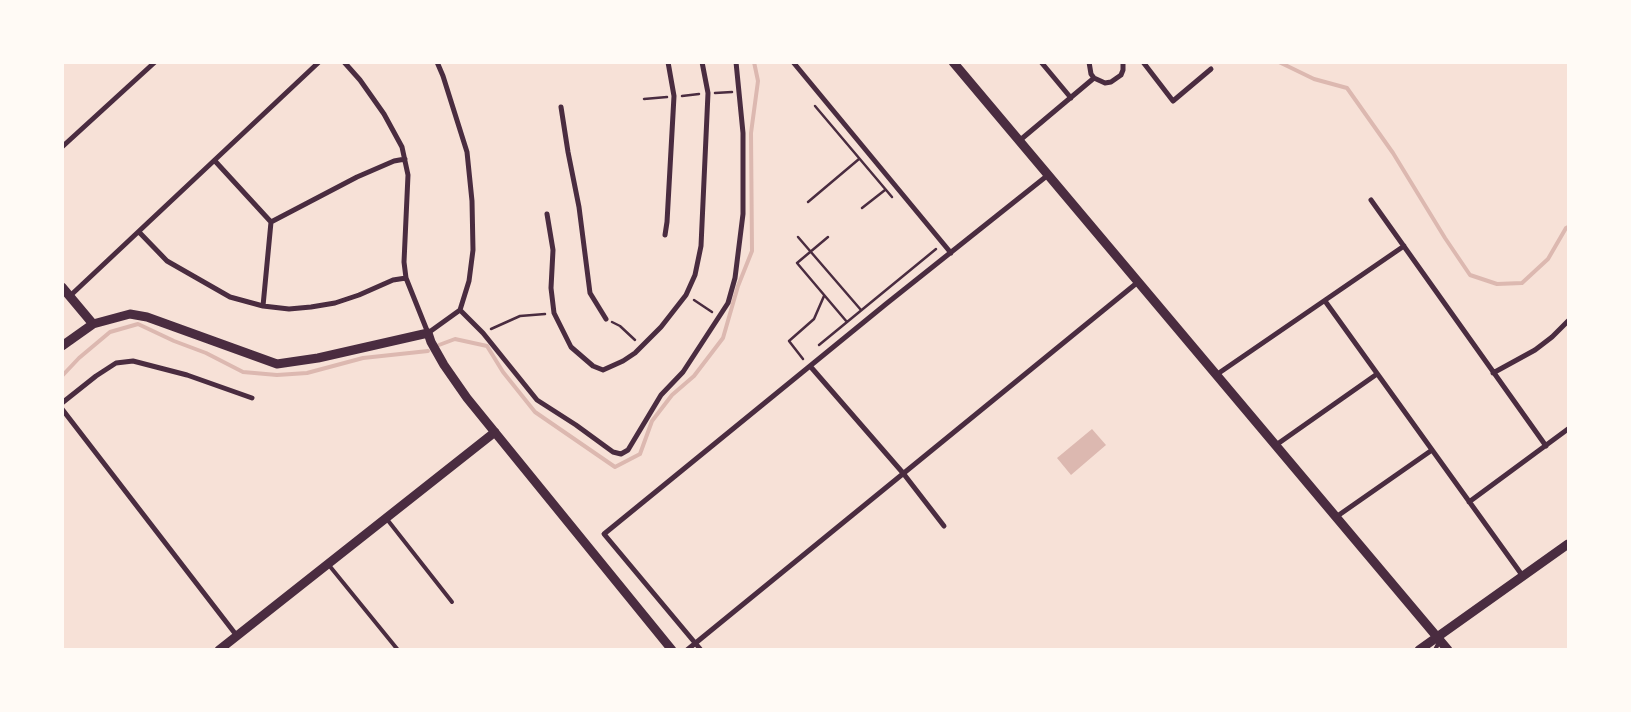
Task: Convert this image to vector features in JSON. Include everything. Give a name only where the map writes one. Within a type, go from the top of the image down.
[{"type":"street","points":[[62,147],[155,62]]},
{"type":"street","points":[[70,296],[319,62]]},
{"type":"street","points":[[344,62],[360,80],[384,114],[402,147],[408,175],[404,262],[406,278],[431,342],[444,365],[467,398],[672,650]]},
{"type":"street","points":[[62,346],[93,324],[130,314],[277,364],[318,358],[428,333],[460,310],[469,281],[473,250],[472,201],[467,152],[437,62]]},
{"type":"street","points":[[665,235],[674,96],[668,62]]},
{"type":"street","points":[[547,214],[553,250],[551,288],[554,313],[571,347],[593,366],[603,370],[623,361],[661,327],[686,295],[695,275],[701,246],[708,93],[702,62]]},
{"type":"street","points":[[460,310],[483,333],[537,400],[613,452],[621,454],[628,450],[661,395],[683,372],[720,317],[728,303],[735,278],[743,214],[743,133],[736,62]]},
{"type":"street","points":[[793,62],[951,254]]},
{"type":"street","points":[[953,62],[1448,650]]},
{"type":"street","points":[[1042,62],[1071,98]]},
{"type":"street","points":[[1089,62],[1089,68],[1094,78],[1105,83],[1116,79],[1123,70],[1124,62]]},
{"type":"street","points":[[1143,62],[1173,101],[1211,69]]},
{"type":"street","points":[[1019,141],[1094,78]]},
{"type":"street","points":[[561,107],[579,207],[590,293],[606,319]]},
{"type":"street","points":[[271,222],[357,177],[394,161],[405,159]]},
{"type":"street","points":[[215,161],[271,222],[263,306]]},
{"type":"street","points":[[701,650],[604,534],[1048,175]]},
{"type":"street","points":[[1371,200],[1546,446]]},
{"type":"street","points":[[140,232],[167,261],[230,297],[263,306],[289,309],[311,308],[335,303],[393,280],[406,278]]},
{"type":"street","points":[[1216,375],[1404,246]]},
{"type":"street","points":[[687,650],[1138,282]]},
{"type":"street","points":[[62,287],[93,324]]},
{"type":"street","points":[[1325,300],[1522,575]]},
{"type":"street","points":[[1494,372],[1536,350],[1552,338],[1568,321]]},
{"type":"street","points":[[62,403],[116,363],[133,360],[187,375],[252,398]]},
{"type":"street","points":[[810,366],[903,473],[944,526]]},
{"type":"street","points":[[1276,445],[1378,374]]},
{"type":"street","points":[[62,409],[237,636]]},
{"type":"street","points":[[1469,502],[1568,429]]},
{"type":"street","points":[[220,650],[495,432]]},
{"type":"street","points":[[1336,517],[1432,450]]},
{"type":"street","points":[[1419,650],[1439,638],[1522,575],[1568,544]]},
{"type":"lane","points":[[386,518],[452,602]]},
{"type":"lane","points":[[328,564],[398,650]]},
{"type":"lane","points":[[1436,650],[1439,638]]},
{"type":"path","points":[[644,99],[739,92]]},
{"type":"path","points":[[815,106],[891,197]]},
{"type":"path","points":[[808,202],[859,159]]},
{"type":"path","points":[[862,208],[885,190]]},
{"type":"path","points":[[798,237],[861,310]]},
{"type":"path","points":[[828,237],[797,263],[847,322]]},
{"type":"path","points":[[818,346],[937,249]]},
{"type":"path","points":[[686,295],[720,317]]},
{"type":"path","points":[[796,364],[803,359],[789,341],[814,319],[825,295]]},
{"type":"path","points":[[483,333],[520,316],[554,313]]},
{"type":"path","points":[[606,319],[620,326],[642,346]]},
{"type":"shaded area","points":[[1092,429],[1106,445],[1071,475],[1057,458]]},
{"type":"waterway","points":[[439,345],[455,339],[487,346],[503,372],[535,412],[615,467],[640,454],[652,421],[672,395],[694,376],[723,338],[738,286],[752,251],[751,133],[758,81],[754,62]]},
{"type":"waterway","points":[[1279,62],[1314,79],[1347,88],[1393,153],[1470,275],[1497,284],[1522,283],[1548,259],[1568,227]]},
{"type":"waterway","points":[[62,376],[79,358],[110,332],[138,324],[174,341],[206,353],[243,372],[277,375],[307,373],[363,358],[428,351]]}]
